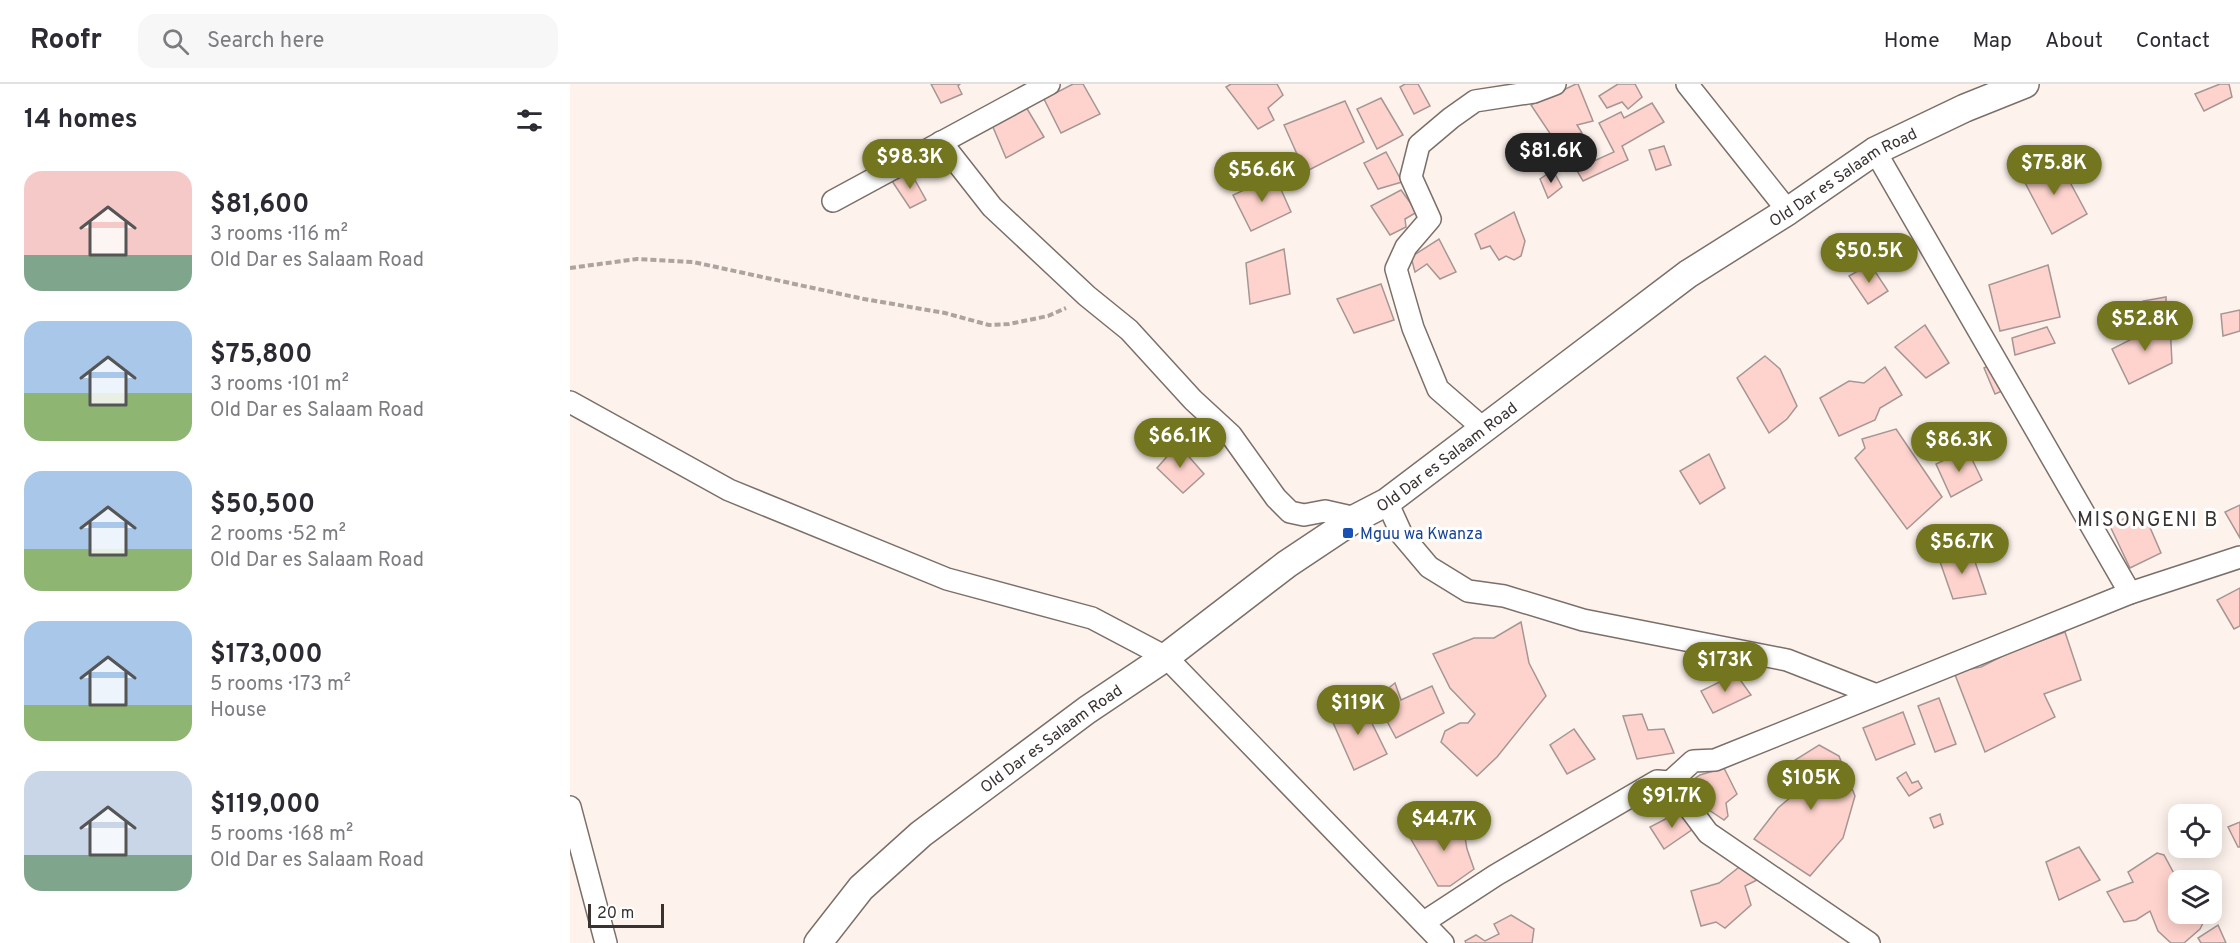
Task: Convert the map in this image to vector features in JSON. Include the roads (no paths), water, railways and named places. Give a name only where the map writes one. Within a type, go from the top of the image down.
[{"type":"street","points":[[833,201],[1049,84]]},
{"type":"street","points":[[1484,429],[1438,389],[1413,328],[1396,269],[1406,247],[1430,219],[1411,177],[1419,145],[1451,117],[1475,101],[1534,92],[1555,84]]},
{"type":"street","points":[[1687,84],[1788,212]]},
{"type":"street","name":"Old Dar es Salaam Road","points":[[818,943],[861,888],[921,834],[1086,710],[1166,657],[1287,564],[1356,518],[1387,502],[1688,274],[1788,212],[1875,151],[1965,108],[2025,84]]},
{"type":"street","points":[[941,142],[992,207],[1087,296],[1129,330],[1193,400],[1231,435],[1276,498],[1290,512],[1304,515],[1325,511],[1356,518]]},
{"type":"street","points":[[1875,151],[2130,593]]},
{"type":"street","points":[[570,402],[729,490],[947,579],[1092,618],[1166,657],[1443,943]]},
{"type":"street","points":[[1387,502],[1402,535],[1429,567],[1468,591],[1504,596],[1584,620],[1787,660],[1874,694]]},
{"type":"street","points":[[1424,922],[1496,875],[1627,798],[1657,782],[1670,782],[1693,761],[1715,760],[1874,694],[2130,593],[2240,557]]},
{"type":"street","points":[[1670,782],[1708,833],[1869,943]]},
{"type":"street","points":[[570,807],[606,943]]},
{"type":"place","name":"Mguu wa Kwanza","points":[[1348,533]]},
{"type":"district","name":"MISONGENI B","points":[[2148,519]]}]
